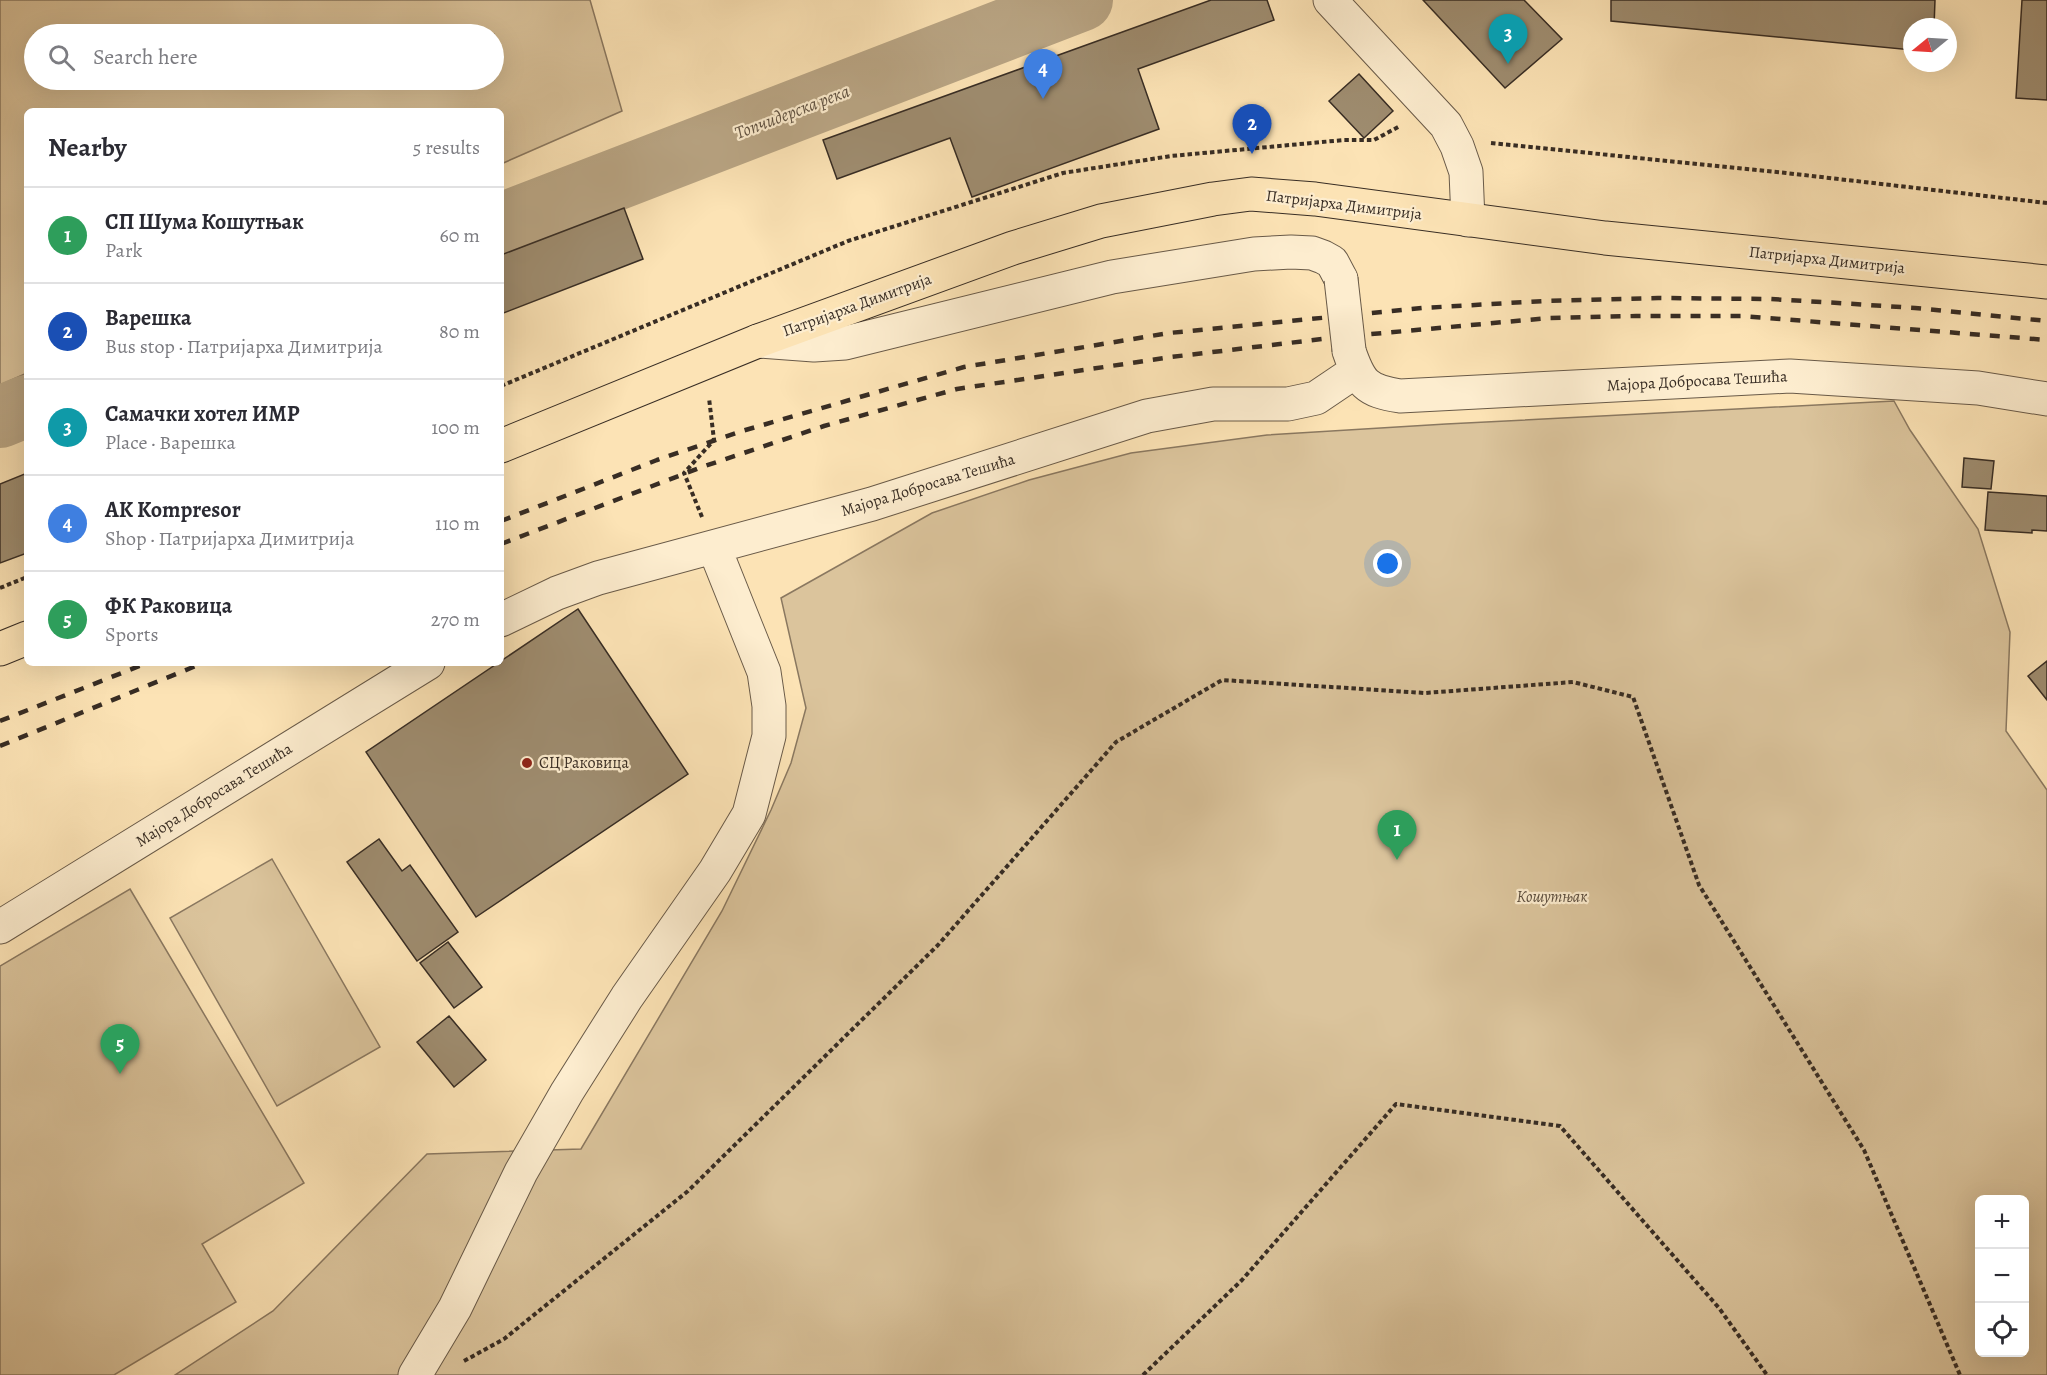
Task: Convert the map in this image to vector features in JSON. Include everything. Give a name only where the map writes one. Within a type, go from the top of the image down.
[{"type":"main road","name":"Патријарха Димитрија","points":[[504,445],[758,341],[1013,248],[1101,221],[1213,199],[1251,194],[1315,199],[1605,238],[2047,282]]},
{"type":"main road","points":[[0,649],[24,639]]},
{"type":"street","points":[[1330,0],[1446,125],[1457,146],[1466,172],[1468,220]]},
{"type":"street","points":[[758,341],[814,345],[845,343],[1112,277],[1254,254],[1291,252],[1312,253],[1332,262],[1341,279],[1352,360]]},
{"type":"street","name":"Мајора Добросава Тешића","points":[[504,618],[528,606],[598,578],[872,504],[1147,416],[1213,404],[1288,404],[1316,398],[1352,360],[1365,383],[1380,393],[1400,396],[1790,376],[1978,388],[2047,399]]},
{"type":"street","points":[[415,1375],[455,1308],[521,1172],[567,1092],[627,997],[715,872],[749,814],[769,736],[770,706],[764,672],[714,547]]},
{"type":"street","name":"Мајора Добросава Тешића","points":[[0,927],[423,666]]},
{"type":"path","points":[[504,385],[848,242],[1063,173],[1171,156],[1344,140],[1374,140],[1404,124]]},
{"type":"path","points":[[1491,143],[1786,173],[2047,203]]},
{"type":"path","points":[[696,367],[709,400],[714,440],[684,474],[714,547]]},
{"type":"path","points":[[0,588],[24,578]]},
{"type":"path","points":[[456,1365],[504,1339],[688,1191],[938,945],[1116,742],[1222,680],[1425,693],[1573,682],[1633,697],[1699,885],[1864,1150],[1960,1375]]},
{"type":"path","points":[[1143,1375],[1242,1280],[1395,1104],[1560,1126],[1719,1308],[1767,1375]]},
{"type":"green space","points":[[0,0],[590,0],[622,111],[504,163],[504,108],[24,108],[24,374],[0,385]]},
{"type":"green space","name":"Кошутњак","points":[[1894,401],[1910,430],[1978,529],[2010,632],[2006,731],[2047,790],[2047,1375],[175,1375],[273,1311],[427,1154],[581,1149],[722,911],[791,763],[806,708],[781,598],[932,513],[1029,480],[1131,453],[1267,435]]},
{"type":"green space","points":[[272,859],[380,1047],[277,1106],[170,918]]},
{"type":"green space","points":[[130,889],[304,1183],[202,1244],[236,1302],[114,1375],[0,1375],[0,966]]},
{"type":"building","points":[[1211,0],[1267,0],[1274,20],[1138,69],[1159,129],[972,197],[950,138],[837,179],[823,140]]},
{"type":"building","points":[[1423,0],[1524,0],[1562,39],[1505,88]]},
{"type":"building","points":[[1611,0],[1935,0],[1934,18],[1903,18],[1903,49],[1611,21]]},
{"type":"building","points":[[2022,0],[2047,0],[2047,100],[2016,98]]},
{"type":"building","points":[[1359,74],[1393,111],[1364,138],[1329,101]]},
{"type":"building","points":[[624,208],[643,259],[504,313],[504,254]]},
{"type":"building","points":[[1964,458],[1994,461],[1991,489],[1962,487]]},
{"type":"building","points":[[24,474],[24,554],[0,563],[0,484]]},
{"type":"building","points":[[1988,492],[2047,496],[2047,531],[2032,530],[2032,533],[1985,530]]},
{"type":"building","name":"СЦ Раковица","points":[[578,609],[688,774],[476,917],[366,752],[494,666],[504,666],[504,659]]},
{"type":"building","points":[[2047,661],[2047,700],[2028,676]]},
{"type":"building","points":[[379,839],[402,871],[410,865],[458,932],[417,961],[347,862]]},
{"type":"building","points":[[448,942],[482,987],[454,1008],[420,963]]},
{"type":"building","points":[[449,1016],[486,1060],[454,1087],[417,1042]]},
{"type":"waterway","name":"Топчидерска река","points":[[504,223],[1082,0]]},
{"type":"waterway","name":"Топчидерска река","points":[[0,417],[24,407]]},
{"type":"railway","points":[[504,520],[657,460],[742,431],[964,367],[1169,333],[1422,308],[1544,301],[1658,298],[1770,299],[1838,303],[2047,321]]},
{"type":"railway","points":[[504,543],[702,467],[824,426],[957,389],[1171,357],[1339,337],[1549,318],[1636,316],[1742,316],[2047,340]]},
{"type":"railway","points":[[0,721],[139,666]]},
{"type":"railway","points":[[0,746],[196,666]]},
{"type":"place","name":"Самачки хотел ИМР","points":[[1508,64]]},
{"type":"place","name":"AK Kompresor","points":[[1043,99]]},
{"type":"place","name":"Варешка","points":[[1252,154]]},
{"type":"place","name":"СЦ Раковица","points":[[527,763]]},
{"type":"place","name":"СП Шума Кошутњак","points":[[1397,860]]},
{"type":"place","name":"ФК Раковица","points":[[120,1074]]}]
